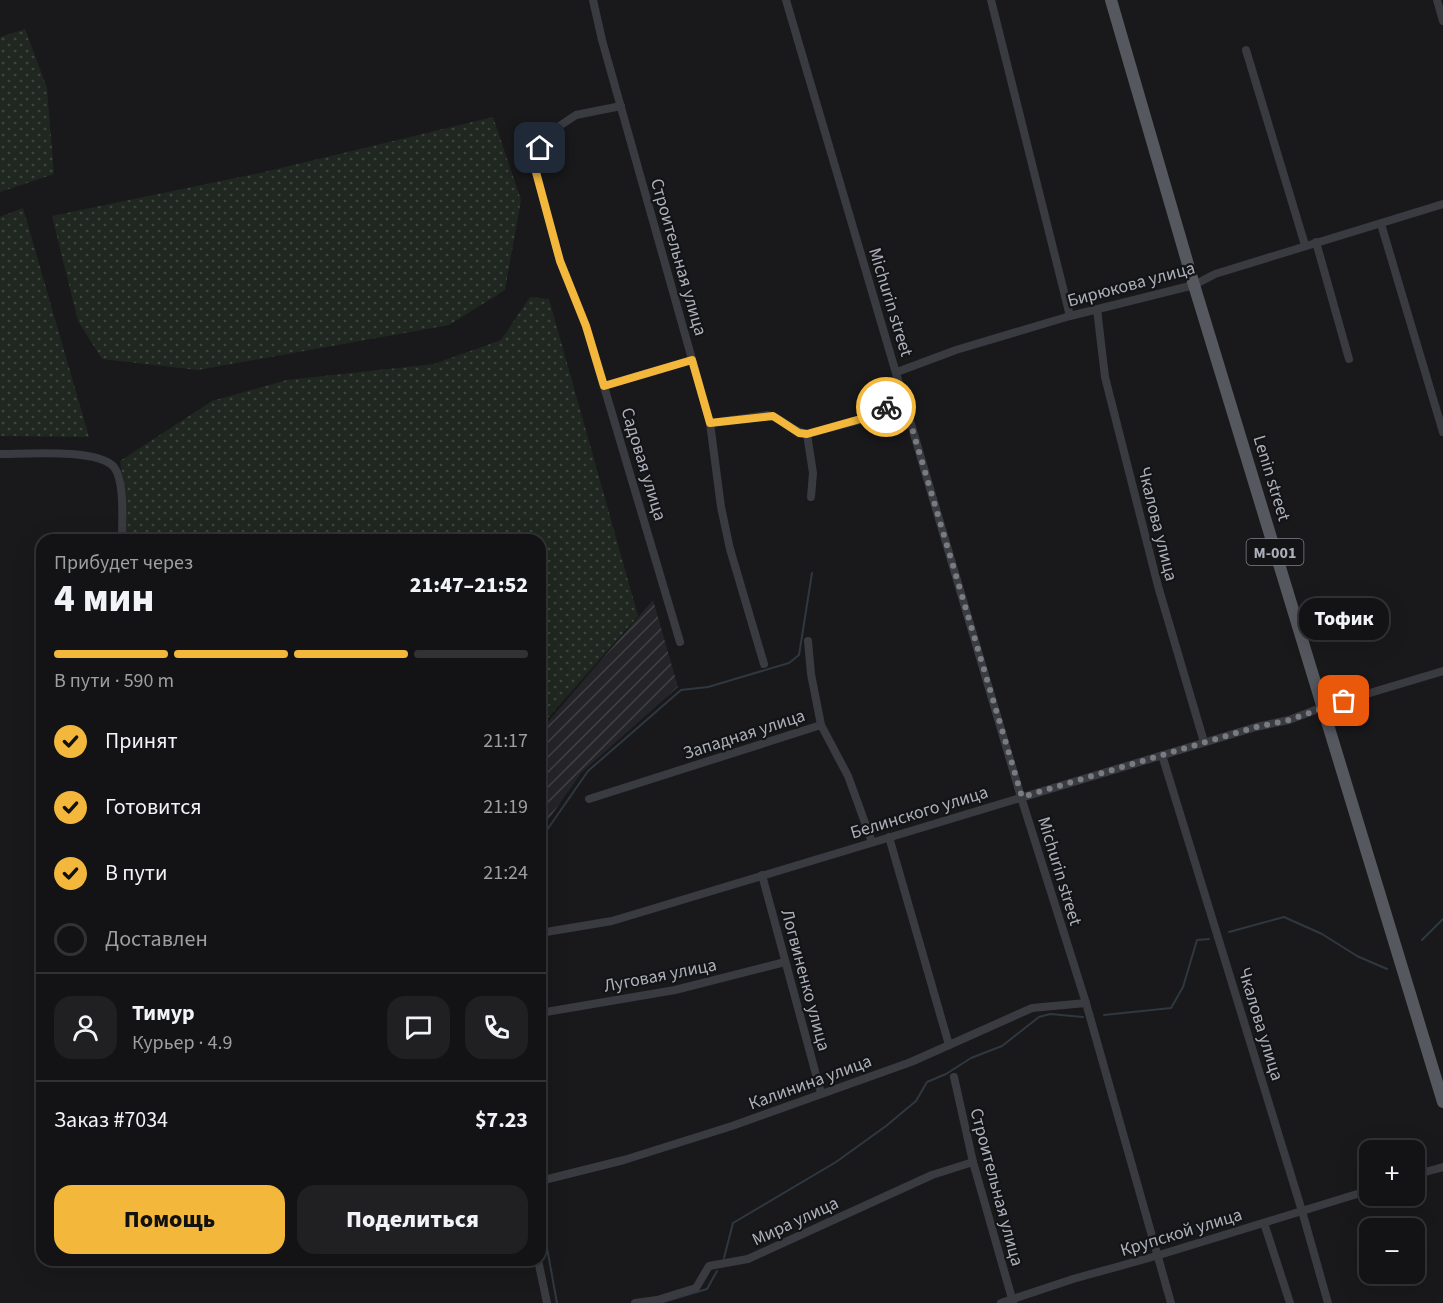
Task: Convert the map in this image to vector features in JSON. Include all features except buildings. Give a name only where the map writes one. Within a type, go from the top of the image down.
[{"type":"main road","name":"Lenin street","points":[[1111,0],[1194,285],[1443,1102]]},
{"type":"street","name":"Строительная улица","points":[[593,0],[710,423],[721,507],[730,549],[764,664]]},
{"type":"street","name":"Michurin street","points":[[786,0],[1022,797],[1086,1003],[1171,1303]]},
{"type":"street","points":[[992,0],[996,26],[1070,316]]},
{"type":"street","points":[[1437,0],[1443,21]]},
{"type":"street","points":[[1246,50],[1305,245]]},
{"type":"street","name":"Садовая улица","points":[[621,106],[576,115],[546,135],[533,161],[560,261],[586,326],[681,642]]},
{"type":"street","name":"Бирюкова улица","points":[[897,372],[956,350],[1070,316],[1194,285],[1215,274],[1443,204]]},
{"type":"street","points":[[1381,224],[1443,432]]},
{"type":"street","points":[[1316,242],[1349,359]]},
{"type":"street","name":"Чкалова улица","points":[[1097,309],[1105,377],[1158,586],[1204,742]]},
{"type":"street","points":[[604,386],[692,360]]},
{"type":"street","points":[[710,423],[773,416],[799,433],[807,434],[864,418],[903,398]]},
{"type":"street","points":[[807,434],[813,473],[811,496]]},
{"type":"street","points":[[0,454],[84,454],[105,461],[114,467],[119,481],[122,498],[122,534]]},
{"type":"street","points":[[808,641],[810,674],[821,725]]},
{"type":"street","name":"Белинского улица","points":[[546,932],[612,921],[1204,742],[1289,720],[1323,707],[1443,671]]},
{"type":"street","name":"Западная улица","points":[[589,799],[821,725],[848,776],[872,842]]},
{"type":"street","name":"Чкалова улица","points":[[1162,755],[1328,1303]]},
{"type":"street","points":[[889,837],[948,1044]]},
{"type":"street","name":"Логвиненко улица","points":[[762,875],[821,1093]]},
{"type":"street","name":"Луговая улица","points":[[546,1011],[675,990],[785,962]]},
{"type":"street","name":"Калинина улица","points":[[546,1179],[635,1157],[732,1126],[911,1062],[1032,1008],[1086,1003]]},
{"type":"street","name":"Строительная улица","points":[[954,1077],[973,1162],[1013,1301]]},
{"type":"street","name":"Мира улица","points":[[635,1303],[657,1300],[696,1288],[709,1266],[748,1259],[932,1175],[973,1162]]},
{"type":"street","points":[[1425,1172],[1443,1167]]},
{"type":"street","name":"Крупской улица","points":[[1001,1303],[1013,1301],[1073,1279],[1359,1193]]},
{"type":"street","points":[[1264,1223],[1290,1303]]},
{"type":"street","points":[[539,1266],[547,1303]]},
{"type":"shaded area","points":[[25,29],[47,88],[54,174],[0,192],[0,37]]},
{"type":"shaded area","points":[[493,117],[521,200],[505,290],[449,325],[198,370],[102,359],[78,321],[52,216],[260,173]]},
{"type":"shaded area","points":[[23,208],[89,437],[0,436],[0,217]]},
{"type":"shaded area","points":[[530,297],[549,299],[638,616],[546,720],[546,534],[125,534],[124,486],[120,461],[212,401],[287,380],[434,364],[501,340]]},
{"type":"shaded area","points":[[653,600],[678,687],[581,773],[546,823],[546,724]]},
{"type":"waterway","points":[[546,831],[588,771],[681,690],[708,687],[789,663],[799,655],[812,573]]},
{"type":"waterway","points":[[1229,932],[1284,917],[1322,934],[1357,956],[1387,969]]},
{"type":"waterway","points":[[1422,940],[1443,919]]},
{"type":"waterway","points":[[1104,1015],[1171,1008],[1183,987],[1197,940],[1209,939]]},
{"type":"waterway","points":[[724,1258],[733,1223],[836,1162],[886,1126],[916,1101],[927,1082],[946,1074],[971,1058],[1002,1046],[1039,1017],[1050,1014],[1083,1017]]},
{"type":"waterway","points":[[546,1242],[557,1303]]},
{"type":"waterway","points":[[660,1303],[707,1289],[717,1271]]},
{"type":"way so far","points":[[886,407],[903,398],[1022,797],[1256,727],[1289,720],[1344,701]]},
{"type":"place","name":"Тофик","points":[[1344,701]]},
{"type":"route","points":[[540,148],[533,161],[560,261],[586,326],[604,386],[692,360],[710,423],[768,415],[799,433],[807,434],[864,418],[886,407]]}]
